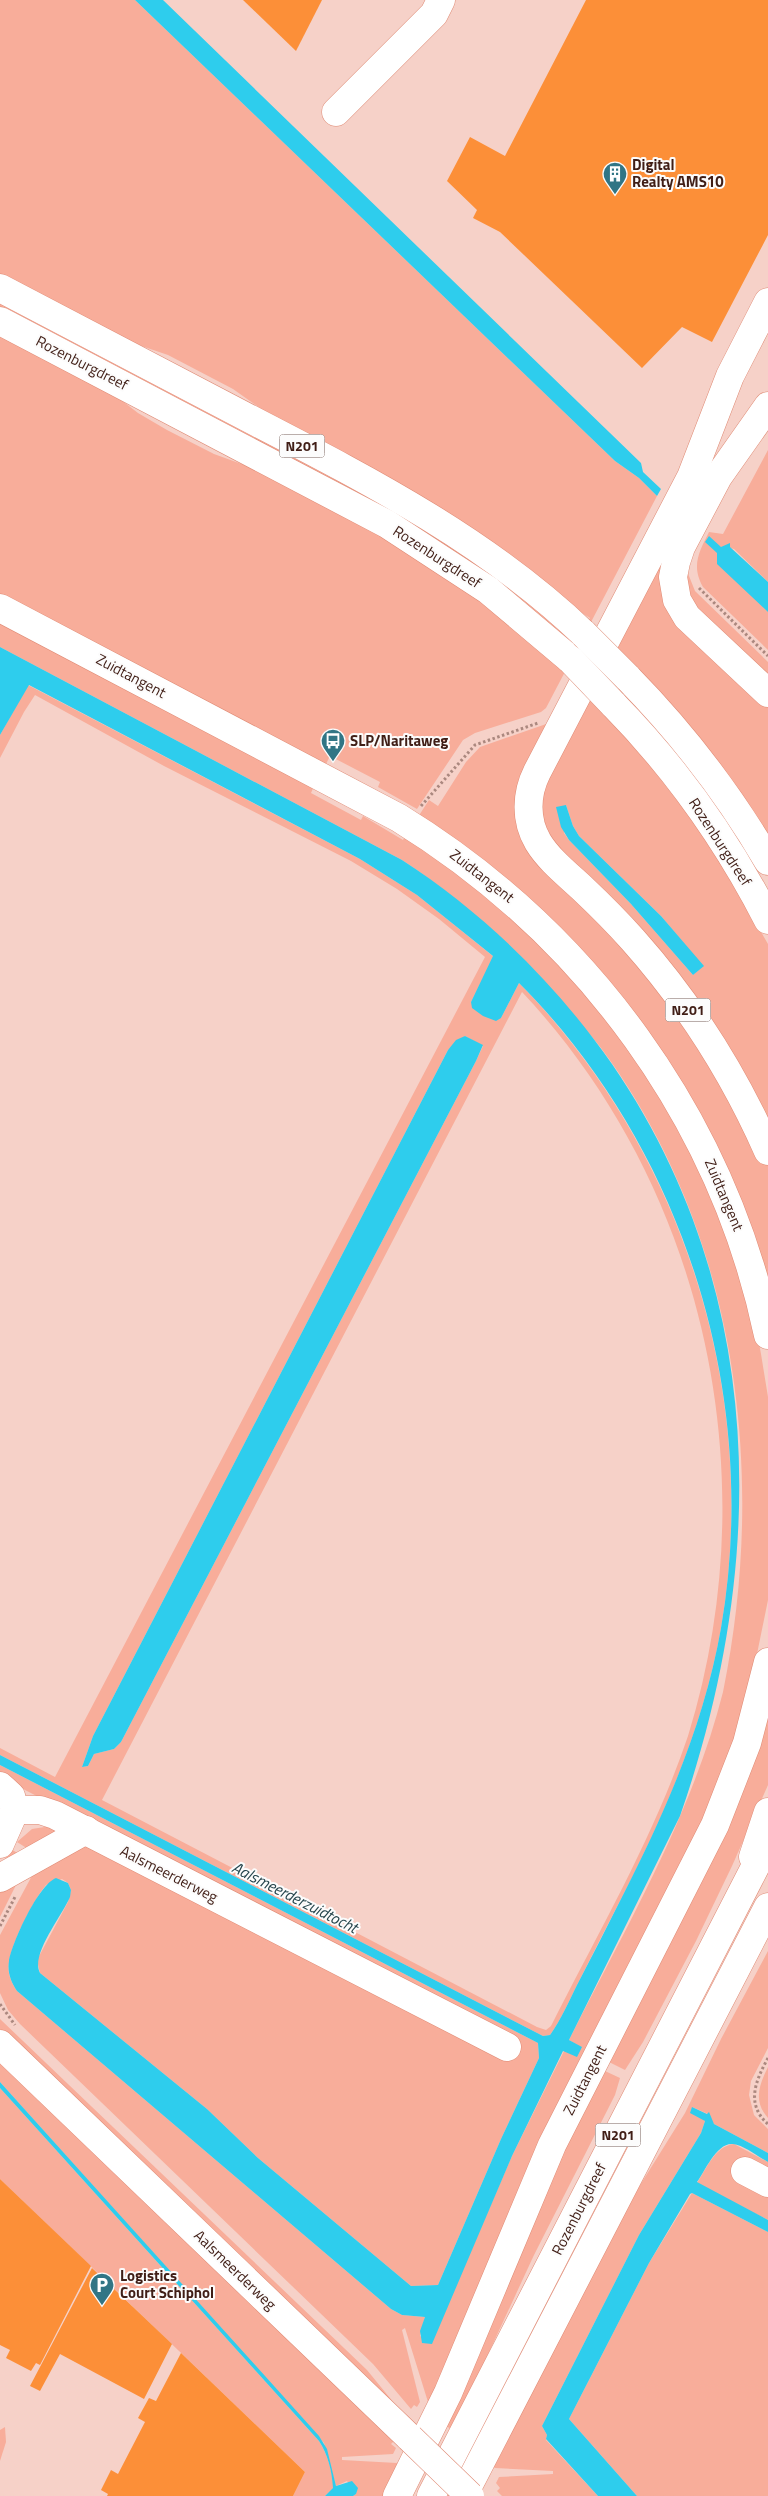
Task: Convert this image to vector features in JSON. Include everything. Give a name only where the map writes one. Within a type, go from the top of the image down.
[{"type":"main road","points":[[336,112],[434,14],[441,0]]},
{"type":"main road","name":"Rozenburgdreef","points":[[0,288],[362,477],[420,510],[502,565],[584,634],[667,721],[706,768],[768,861]]},
{"type":"main road","name":"N201","points":[[768,302],[730,376],[691,477],[537,772],[530,790],[528,804],[532,828],[538,841],[553,861],[634,940],[691,1014],[732,1078],[768,1151]]},
{"type":"main road","name":"Rozenburgdreef","points":[[0,321],[387,524],[488,590],[570,660],[613,704],[662,760],[690,796],[730,855],[768,920]]},
{"type":"main road","points":[[768,406],[722,470],[676,562],[674,585],[677,600],[693,624],[768,693]]},
{"type":"main road","name":"Zuidtangent","points":[[0,608],[317,773],[410,824],[475,870],[524,911],[575,961],[633,1030],[671,1088],[711,1161],[748,1258],[768,1335]]},
{"type":"main road","name":"Zuidtangent","points":[[397,2496],[448,2393],[552,2145],[687,1882],[721,1811],[747,1743],[768,1662]]},
{"type":"main road","points":[[0,1786],[11,1796],[15,1810],[0,1844]]},
{"type":"main road","name":"Aalsmeerderweg","points":[[15,1810],[48,1812],[86,1830],[507,2048]]},
{"type":"main road","name":"N201","points":[[738,1901],[768,1812]]},
{"type":"main road","points":[[0,1878],[86,1830]]},
{"type":"main road","name":"Rozenburgdreef","points":[[431,2496],[768,1842]]},
{"type":"main road","name":"Rozenburgdreef","points":[[463,2496],[767,1910]]},
{"type":"main road","name":"Aalsmeerderweg","points":[[0,2044],[470,2496]]},
{"type":"path","points":[[695,583],[768,656]]},
{"type":"path","points":[[410,824],[426,799],[462,759]]},
{"type":"path","points":[[768,2058],[756,2082],[754,2094],[759,2114],[768,2124]]},
{"type":"shaded area","points":[[0,0],[135,0],[615,461],[639,478],[657,496],[546,708],[541,712],[475,733],[463,740],[417,809],[378,787],[380,782],[330,756],[325,766],[0,597],[0,333],[116,396],[138,413],[167,430],[214,454],[261,471],[359,520],[470,590],[563,670],[590,618],[284,425],[233,389],[168,355],[121,339],[0,277]]},
{"type":"shaded area","points":[[0,300],[288,449],[400,514],[486,569],[545,617],[573,642],[572,644],[0,310]]},
{"type":"shaded area","points":[[768,450],[768,582],[734,549],[726,547],[717,553],[768,612],[768,650],[703,587],[697,572],[697,566],[709,532],[723,534]]},
{"type":"shaded area","points":[[676,516],[667,568],[768,701],[768,842],[633,663],[605,716],[613,725],[623,731],[707,839],[768,944],[768,1137],[547,840],[539,794]],"holes":[[[566,805],[573,826],[579,836],[661,916],[703,966],[693,975],[631,904],[569,840],[564,833]]]},
{"type":"shaded area","points":[[687,571],[695,591],[768,662],[768,685],[686,598]]},
{"type":"shaded area","points":[[0,620],[315,784],[311,793],[361,820],[363,816],[403,840],[406,834],[450,864],[541,941],[642,1063],[715,1198],[756,1327],[768,1397],[768,1600],[747,1703],[719,1788],[595,2038],[588,2045],[580,2061],[578,2071],[440,2386],[428,2402],[405,2328],[402,2330],[420,2402],[417,2407],[414,2405],[411,2409],[373,2364],[20,2024],[8,2010],[0,1993],[0,1935],[34,1872],[36,1854],[17,1842],[32,1829],[51,1826],[434,2002],[0,1777],[0,1765],[538,2043],[539,2058],[501,2139],[438,2285],[411,2286],[258,2158],[207,2109],[40,1973],[37,1960],[68,1902],[71,1890],[68,1883],[62,1879],[46,1885],[29,1911],[14,1944],[9,1962],[9,1974],[17,1991],[391,2309],[402,2315],[425,2317],[420,2336],[431,2343],[512,2156],[564,2051],[582,2048],[569,2040],[656,1870],[694,1782],[710,1738],[723,1692],[736,1609],[742,1524],[740,1440],[730,1356],[711,1274],[684,1195],[647,1119],[601,1048],[535,974],[463,905],[402,860],[0,647]]},
{"type":"shaded area","points":[[28,685],[360,859],[417,895],[494,957],[471,1002],[501,1018],[519,983],[577,1049],[626,1122],[666,1200],[697,1281],[718,1366],[730,1453],[731,1541],[721,1628],[705,1699],[682,1767],[654,1833],[565,2010],[550,2035],[543,2036],[0,1755],[0,1748],[55,1777],[485,957],[439,919],[397,889],[351,861],[164,766],[35,695],[0,758],[0,735]],"holes":[[[522,992],[586,1070],[637,1155],[677,1246],[704,1341],[719,1439],[722,1539],[711,1638],[688,1736],[659,1811],[642,1847],[551,2026],[546,2030],[102,1800]],[[465,1036],[483,1046],[476,1061],[121,1742],[114,1749],[94,1754],[88,1766],[82,1767],[93,1736],[448,1050]]]},
{"type":"shaded area","points":[[552,722],[521,807],[654,975],[768,1164],[768,1294],[679,1083],[418,817],[429,800],[438,806],[466,762],[480,747]]},
{"type":"shaded area","points":[[768,1703],[768,1785],[696,1941],[643,2042],[625,2070],[609,2062]]},
{"type":"shaded area","points":[[11,1849],[22,1856],[25,1867],[0,1917],[0,1868]]},
{"type":"shaded area","points":[[768,1951],[768,2048],[751,2081],[749,2095],[754,2115],[768,2129],[768,2153],[714,2124],[708,2114],[692,2107],[705,2121],[701,2133],[639,2235],[542,2426],[547,2435],[546,2440],[598,2496],[502,2496],[497,2491],[500,2488],[496,2483],[499,2477],[553,2474],[553,2471],[495,2468],[491,2465],[614,2227],[685,2113],[721,2039]]},
{"type":"shaded area","points":[[0,2019],[367,2370],[394,2403],[417,2425],[415,2428],[0,2029]]},
{"type":"shaded area","points":[[0,2058],[395,2440],[391,2444],[396,2448],[393,2454],[342,2457],[342,2460],[397,2463],[400,2466],[385,2496],[353,2496],[356,2494],[347,2481],[336,2486],[324,2443],[0,2082]]},
{"type":"shaded area","points":[[768,2067],[768,2118],[760,2105],[759,2093]]},
{"type":"shaded area","points":[[605,2071],[620,2078],[615,2095],[534,2255],[453,2430],[444,2425],[552,2170]]},
{"type":"shaded area","points":[[0,2088],[319,2441],[329,2464],[334,2488],[325,2496],[293,2496],[305,2472],[0,2179]]},
{"type":"shaded area","points":[[734,2144],[768,2162],[768,2220],[697,2183],[717,2153],[727,2146]]},
{"type":"shaded area","points":[[692,2193],[768,2232],[768,2496],[637,2496],[569,2419],[649,2263]]},
{"type":"shaded area","points":[[5,2427],[6,2442],[0,2461],[0,2430]]},
{"type":"water","points":[[135,0],[163,0],[641,463],[643,472],[661,489],[657,496],[639,478],[615,461]]},
{"type":"water","points":[[709,536],[721,547],[730,543],[730,547],[768,582],[768,612],[717,564],[717,553],[705,542]]},
{"type":"water","points":[[0,647],[402,860],[462,903],[517,952],[543,978],[590,1034],[612,1064],[663,1151],[701,1242],[725,1335],[738,1431],[738,1527],[728,1624],[709,1721],[680,1816],[569,2040],[582,2047],[577,2057],[563,2051],[512,2156],[432,2344],[422,2343],[420,2331],[425,2317],[402,2315],[391,2309],[17,1991],[9,1973],[11,1953],[20,1929],[41,1891],[56,1878],[68,1883],[71,1890],[70,1897],[48,1935],[39,1956],[38,1965],[40,1973],[207,2109],[258,2158],[411,2286],[438,2285],[501,2139],[539,2058],[538,2043],[0,1765],[0,1755],[543,2036],[550,2035],[565,2010],[654,1832],[694,1733],[714,1664],[721,1628],[731,1541],[730,1453],[718,1366],[697,1281],[666,1199],[626,1121],[577,1049],[519,983],[501,1018],[496,1021],[483,1016],[472,1008],[471,1002],[493,956],[417,895],[360,859],[29,685],[0,735]]},
{"type":"water","points":[[566,805],[573,826],[579,836],[661,916],[704,966],[693,975],[631,904],[569,840],[561,827],[556,807]]},
{"type":"water","points":[[465,1036],[483,1045],[476,1061],[121,1742],[114,1749],[94,1754],[88,1766],[82,1767],[93,1736],[448,1050],[456,1040]]},
{"type":"water","points":[[0,2082],[319,2436],[327,2449],[336,2486],[352,2481],[358,2488],[356,2494],[353,2496],[325,2496],[333,2488],[331,2469],[319,2441],[0,2088]]},
{"type":"water","points":[[692,2107],[707,2114],[709,2112],[714,2124],[768,2153],[768,2162],[742,2147],[733,2144],[727,2145],[717,2152],[697,2182],[768,2220],[768,2232],[692,2193],[690,2194],[649,2263],[569,2419],[637,2496],[598,2496],[546,2439],[547,2435],[542,2426],[639,2235],[701,2133],[705,2121],[690,2113]]},
{"type":"building","points":[[243,0],[322,0],[296,51]]},
{"type":"building","name":"Digital Realty AMS10","points":[[586,0],[768,0],[768,235],[712,342],[682,327],[642,368],[500,232],[473,218],[477,210],[447,181],[470,137],[505,156]]},
{"type":"building","points":[[0,2179],[91,2266],[40,2365],[36,2363],[31,2371],[6,2358],[10,2350],[0,2345]]},
{"type":"building","name":"Logistics Court Schiphol","points":[[92,2268],[172,2344],[144,2399],[60,2354],[40,2391],[30,2386]]},
{"type":"building","points":[[181,2353],[305,2472],[293,2496],[107,2496],[108,2494],[101,2490],[111,2470],[118,2474],[145,2422],[138,2418],[149,2398],[156,2401]]},
{"type":"place","name":"Digital Realty AMS10","points":[[615,195]]},
{"type":"place","name":"SLP/Naritaweg","points":[[333,762]]},
{"type":"place","name":"Logistics Court Schiphol","points":[[102,2306]]},
{"type":"water label","name":"Aalsmeerderzuidtocht","points":[[295,1897]]}]
